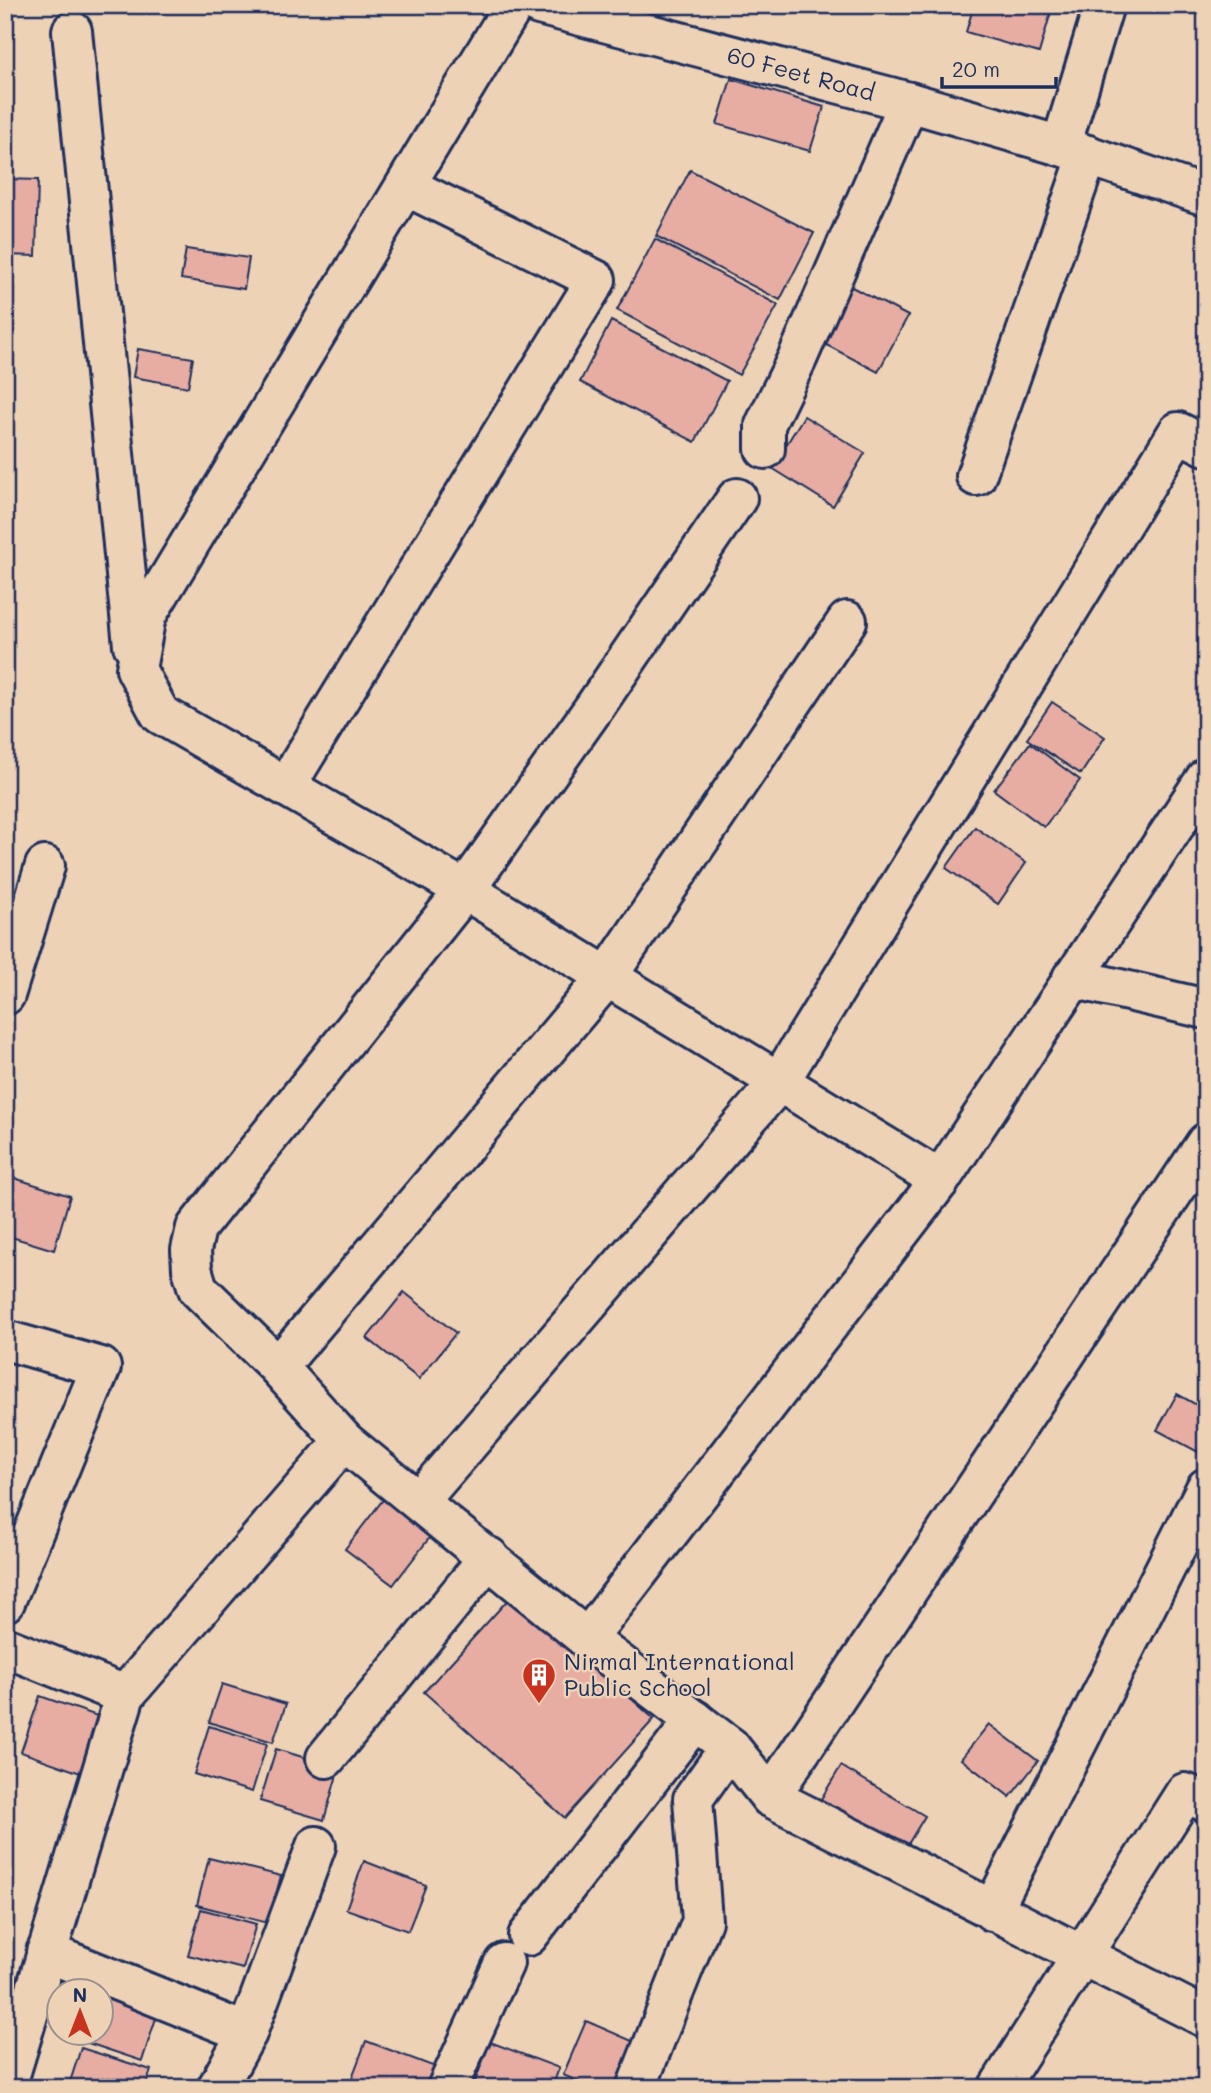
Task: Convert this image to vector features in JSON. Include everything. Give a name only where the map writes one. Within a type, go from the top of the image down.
[{"type":"street","points":[[136,669],[146,617],[514,5]]},
{"type":"street","name":"60 Feet Road","points":[[539,5],[909,102],[1074,150],[1206,196]]},
{"type":"street","points":[[976,475],[1074,150],[1104,5]]},
{"type":"street","points":[[72,31],[136,669],[160,714],[465,890],[940,1180]]},
{"type":"street","points":[[765,449],[765,425],[797,359],[909,102]]},
{"type":"street","points":[[286,786],[596,280],[405,186]]},
{"type":"street","points":[[419,1502],[779,1082],[1178,432],[1206,446]]},
{"type":"street","points":[[737,498],[596,705],[465,890],[196,1228],[191,1250],[192,1269],[198,1289],[278,1367],[344,1441],[587,1639],[730,1747],[770,1797],[1206,2018]]},
{"type":"street","points":[[278,1367],[607,977],[848,621]]},
{"type":"street","points":[[587,1639],[940,1180],[1206,778]]},
{"type":"street","points":[[5,995],[45,866]]},
{"type":"street","points":[[1072,978],[1206,1009]]},
{"type":"street","points":[[770,1797],[1206,1143]]},
{"type":"street","points":[[5,1340],[101,1367],[5,1602]]},
{"type":"street","points":[[6,2088],[125,1695],[344,1441]]},
{"type":"street","points":[[992,1911],[1206,1488]]},
{"type":"street","points":[[326,1758],[489,1558]]},
{"type":"street","points":[[5,1647],[125,1695]]},
{"type":"street","points":[[447,2088],[516,1950],[695,1720]]},
{"type":"street","points":[[636,2088],[702,1921],[692,1799],[730,1747]]},
{"type":"street","points":[[998,2088],[1185,1793],[1206,1802]]},
{"type":"street","points":[[217,2088],[247,2033],[316,1846]]},
{"type":"street","points":[[46,1952],[247,2033]]},
{"type":"building","points":[[974,5],[1053,5],[1039,53],[966,32]]},
{"type":"building","points":[[731,79],[824,107],[810,151],[717,124]]},
{"type":"building","points":[[690,170],[814,233],[780,300],[656,236]]},
{"type":"building","points":[[5,179],[38,180],[36,256],[5,255]]},
{"type":"building","points":[[655,239],[778,305],[739,375],[617,310]]},
{"type":"building","points":[[186,249],[249,258],[244,289],[181,279]]},
{"type":"building","points":[[846,284],[908,316],[878,372],[817,340]]},
{"type":"building","points":[[611,321],[727,381],[695,442],[580,382]]},
{"type":"building","points":[[138,349],[193,358],[188,387],[133,377]]},
{"type":"building","points":[[804,416],[865,453],[833,506],[772,468]]},
{"type":"building","points":[[1052,702],[1105,737],[1081,774],[1027,739]]},
{"type":"building","points":[[1030,743],[1080,780],[1044,827],[994,790]]},
{"type":"building","points":[[975,827],[1026,863],[998,904],[946,868]]},
{"type":"building","points":[[5,1175],[70,1196],[54,1250],[5,1235]]},
{"type":"building","points":[[404,1292],[456,1333],[419,1379],[367,1338]]},
{"type":"building","points":[[1177,1394],[1206,1410],[1206,1438],[1198,1452],[1157,1430]]},
{"type":"building","points":[[5,1462],[11,1464],[5,1480]]},
{"type":"building","points":[[389,1492],[437,1528],[393,1585],[345,1549]]},
{"type":"building","name":"Nirmal International Public School","points":[[514,1593],[654,1719],[565,1818],[424,1692]]},
{"type":"building","points":[[222,1684],[286,1704],[273,1742],[209,1722]]},
{"type":"building","points":[[40,1696],[106,1719],[86,1775],[21,1752]]},
{"type":"building","points":[[989,1724],[1038,1761],[1010,1797],[961,1759]]},
{"type":"building","points":[[209,1726],[267,1744],[252,1792],[194,1774]]},
{"type":"building","points":[[276,1749],[339,1768],[324,1820],[260,1801]]},
{"type":"building","points":[[841,1766],[925,1816],[899,1859],[815,1809]]},
{"type":"building","points":[[209,1858],[281,1876],[268,1923],[197,1905]]},
{"type":"building","points":[[364,1861],[426,1885],[408,1931],[346,1909]]},
{"type":"building","points":[[201,1909],[256,1924],[243,1969],[188,1955]]},
{"type":"building","points":[[116,1991],[160,2006],[142,2061],[103,2048],[116,2048]]},
{"type":"building","points":[[586,2021],[646,2047],[629,2088],[594,2088],[563,2075]]},
{"type":"building","points":[[366,2041],[438,2068],[430,2088],[348,2088]]},
{"type":"building","points":[[490,2042],[559,2068],[552,2088],[473,2087]]},
{"type":"building","points":[[81,2048],[151,2070],[145,2088],[68,2088]]},
{"type":"place","name":"Nirmal International Public School","points":[[539,1705]]}]
